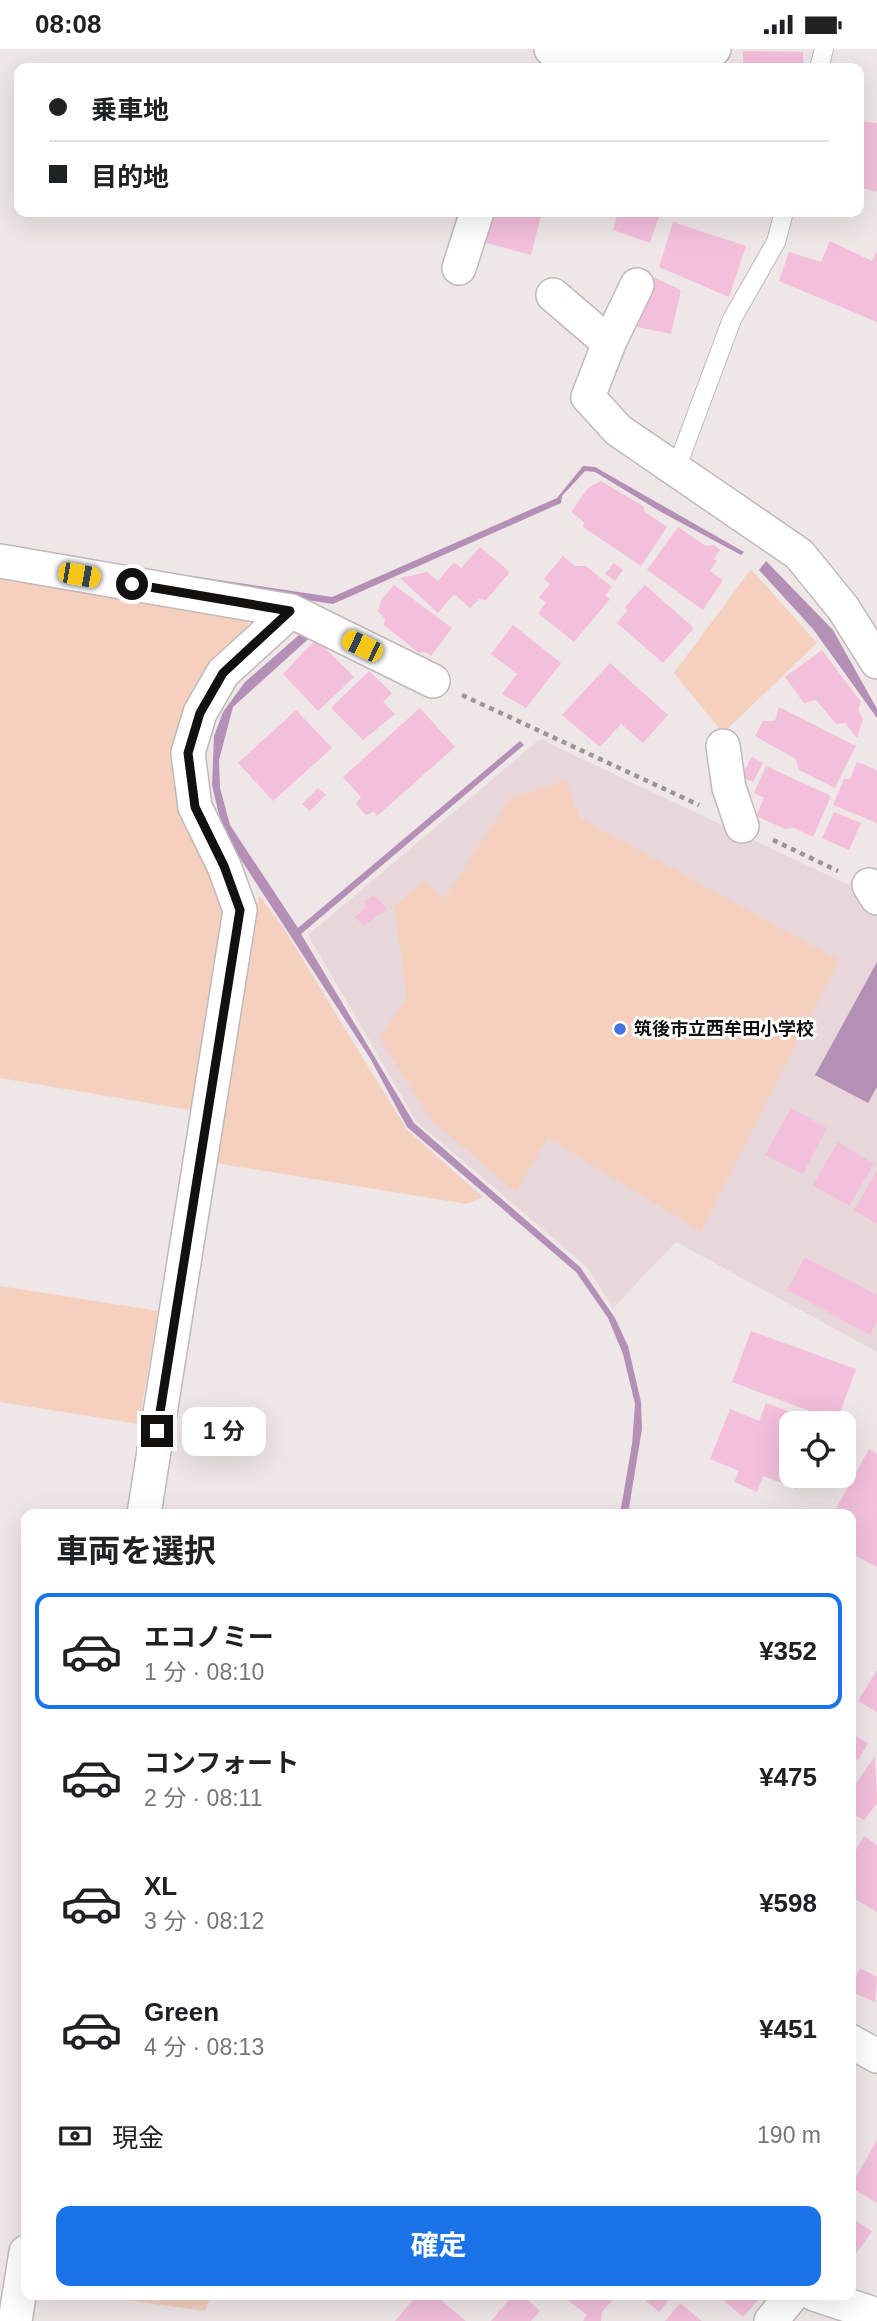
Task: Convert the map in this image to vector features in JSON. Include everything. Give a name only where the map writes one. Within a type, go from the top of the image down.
[{"type":"street","points":[[552,49],[714,49]]},
{"type":"street","points":[[459,268],[475,217]]},
{"type":"street","points":[[637,285],[608,343],[588,397],[618,430],[675,472],[732,505],[799,554],[844,608],[877,662]]},
{"type":"street","points":[[553,295],[608,343]]},
{"type":"street","points":[[0,561],[290,611],[433,681]]},
{"type":"street","points":[[145,1509],[240,910],[224,866],[195,807],[188,753],[200,713],[223,673],[290,611]]},
{"type":"street","points":[[723,746],[729,788],[742,826]]},
{"type":"street","points":[[856,2044],[877,2056]]},
{"type":"street","points":[[15,2321],[21,2283]]},
{"type":"street","points":[[771,2321],[788,2300]]},
{"type":"street","points":[[832,2300],[877,2315]]},
{"type":"lane","points":[[675,472],[732,319],[776,242],[783,217]]},
{"type":"path","points":[[433,681],[742,826],[873,892]]},
{"type":"shaded area","points":[[583,466],[595,467],[744,552],[741,555],[661,512],[595,472],[585,471],[562,496],[561,503],[333,604],[0,552],[65,557],[332,597],[557,498]]},
{"type":"shaded area","points":[[766,561],[833,630],[877,709],[877,718],[813,629],[759,570]]},
{"type":"shaded area","points":[[751,569],[817,643],[723,733],[674,673]]},
{"type":"shaded area","points":[[0,574],[244,612],[250,629],[178,744],[230,906],[196,1111],[0,1078]]},
{"type":"shaded area","points":[[307,628],[315,633],[233,707],[219,760],[220,788],[230,825],[298,928],[520,741],[524,745],[301,934],[414,1123],[580,1267],[615,1318],[628,1346],[641,1402],[642,1429],[629,1509],[621,1509],[632,1444],[635,1404],[623,1354],[608,1318],[576,1272],[407,1127],[370,1058],[223,832],[212,785],[214,736],[223,712],[245,682]]},
{"type":"shaded area","name":"筑後市立西牟田小学校","points":[[540,739],[868,894],[877,918],[877,1352],[676,1242],[613,1308],[587,1267],[417,1122],[308,935]]},
{"type":"shaded area","points":[[566,780],[579,817],[839,960],[701,1232],[548,1138],[516,1192],[431,1120],[379,1037],[407,998],[394,906],[424,881],[444,899],[510,798]]},
{"type":"shaded area","points":[[259,895],[286,932],[407,1130],[483,1197],[467,1204],[215,1163]]},
{"type":"shaded area","points":[[877,962],[877,1087],[868,1103],[815,1075]]},
{"type":"shaded area","points":[[0,1286],[158,1311],[139,1424],[0,1402]]},
{"type":"shaded area","points":[[126,2300],[210,2300],[205,2311]]},
{"type":"building","points":[[743,51],[803,52],[803,63],[743,63]]},
{"type":"building","points":[[864,122],[877,123],[877,192],[864,188]]},
{"type":"building","points":[[487,217],[541,217],[531,255],[480,241]]},
{"type":"building","points":[[617,217],[659,217],[650,243],[613,230]]},
{"type":"building","points":[[673,222],[746,246],[729,297],[659,267]]},
{"type":"building","points":[[830,241],[872,261],[877,250],[877,322],[779,281],[789,252],[821,262]]},
{"type":"building","points":[[649,275],[681,290],[671,334],[633,326]]},
{"type":"building","points":[[601,481],[643,506],[645,512],[667,527],[641,566],[583,527],[584,522],[571,512],[588,488]]},
{"type":"building","points":[[678,527],[706,546],[714,545],[720,550],[710,571],[723,580],[703,610],[647,570]]},
{"type":"building","points":[[480,547],[510,572],[486,600],[479,599],[470,608],[454,594],[438,613],[400,578],[427,572],[438,581],[454,562],[461,568]]},
{"type":"building","points":[[563,556],[575,566],[586,566],[612,587],[605,596],[610,599],[574,642],[538,613],[546,603],[539,597],[550,584],[544,579]]},
{"type":"building","points":[[614,563],[623,570],[615,581],[605,574]]},
{"type":"building","points":[[394,585],[452,628],[431,656],[426,652],[419,653],[384,625],[385,619],[378,611],[381,600]]},
{"type":"building","points":[[645,585],[694,628],[663,663],[617,623],[627,611],[625,607]]},
{"type":"building","points":[[513,625],[561,663],[526,708],[502,694],[517,674],[491,654]]},
{"type":"building","points":[[316,639],[354,677],[318,711],[283,674]]},
{"type":"building","points":[[822,650],[861,702],[858,710],[863,719],[857,738],[845,723],[836,724],[816,700],[804,703],[785,677]]},
{"type":"building","points":[[610,663],[668,715],[643,743],[621,724],[600,747],[562,715]]},
{"type":"building","points":[[369,671],[392,693],[383,702],[395,714],[363,740],[331,708]]},
{"type":"building","points":[[779,707],[856,746],[835,788],[799,770],[796,759],[755,736],[763,721],[775,721]]},
{"type":"building","points":[[420,708],[455,747],[377,816],[374,812],[366,815],[356,804],[361,797],[343,777]]},
{"type":"building","points":[[296,710],[332,748],[273,801],[238,763]]},
{"type":"building","points":[[752,757],[763,763],[753,782],[741,776]]},
{"type":"building","points":[[857,762],[877,770],[877,823],[833,805],[844,779],[850,779]]},
{"type":"building","points":[[766,766],[831,796],[813,837],[794,828],[785,829],[756,816],[764,798],[754,793]]},
{"type":"building","points":[[318,788],[326,795],[310,811],[302,804]]},
{"type":"building","points":[[834,812],[861,823],[849,850],[822,838]]},
{"type":"building","points":[[374,895],[387,909],[364,926],[355,917],[366,907],[364,901]]},
{"type":"building","points":[[791,1108],[827,1128],[803,1174],[765,1155]]},
{"type":"building","points":[[838,1142],[874,1164],[849,1206],[813,1185]]},
{"type":"building","points":[[877,1171],[877,1224],[854,1210]]},
{"type":"building","points":[[805,1257],[877,1295],[877,1321],[870,1335],[787,1290]]},
{"type":"building","points":[[751,1331],[856,1369],[841,1411],[810,1411],[732,1382]]},
{"type":"building","points":[[766,1403],[787,1411],[779,1411],[779,1482],[763,1476],[757,1492],[734,1482],[739,1471],[710,1459],[730,1409],[759,1421]]},
{"type":"building","points":[[869,1449],[877,1454],[877,1567],[856,1556],[856,1509],[836,1509],[847,1488],[856,1488],[856,1472]]},
{"type":"building","points":[[877,1670],[877,1712],[858,1701]]},
{"type":"building","points":[[856,1736],[868,1743],[858,1760],[856,1759]]},
{"type":"building","points":[[875,1756],[877,1803],[864,1820],[856,1816],[856,1783]]},
{"type":"building","points":[[864,1836],[877,1845],[877,1912],[856,1900],[856,1850]]},
{"type":"building","points":[[860,1968],[877,1977],[875,2002],[856,1994],[856,1977]]},
{"type":"building","points":[[877,2140],[877,2203],[856,2191],[856,2177]]},
{"type":"building","points":[[856,2221],[872,2231],[856,2254]]},
{"type":"building","points":[[413,2300],[441,2300],[466,2321],[395,2321]]},
{"type":"building","points":[[509,2300],[528,2300],[540,2311],[531,2321],[491,2321]]},
{"type":"building","points":[[568,2300],[613,2300],[602,2312],[601,2321],[583,2321],[587,2315]]},
{"type":"building","points":[[645,2300],[669,2300],[659,2312]]},
{"type":"building","points":[[723,2300],[759,2300],[743,2317]]},
{"type":"building","points":[[680,2303],[702,2321],[665,2321]]},
{"type":"place","name":"筑後市立西牟田小学校","points":[[620,1029]]},
{"type":"route","points":[[132,584],[290,611],[223,673],[200,713],[188,753],[195,807],[224,866],[240,910],[157,1431]]}]
